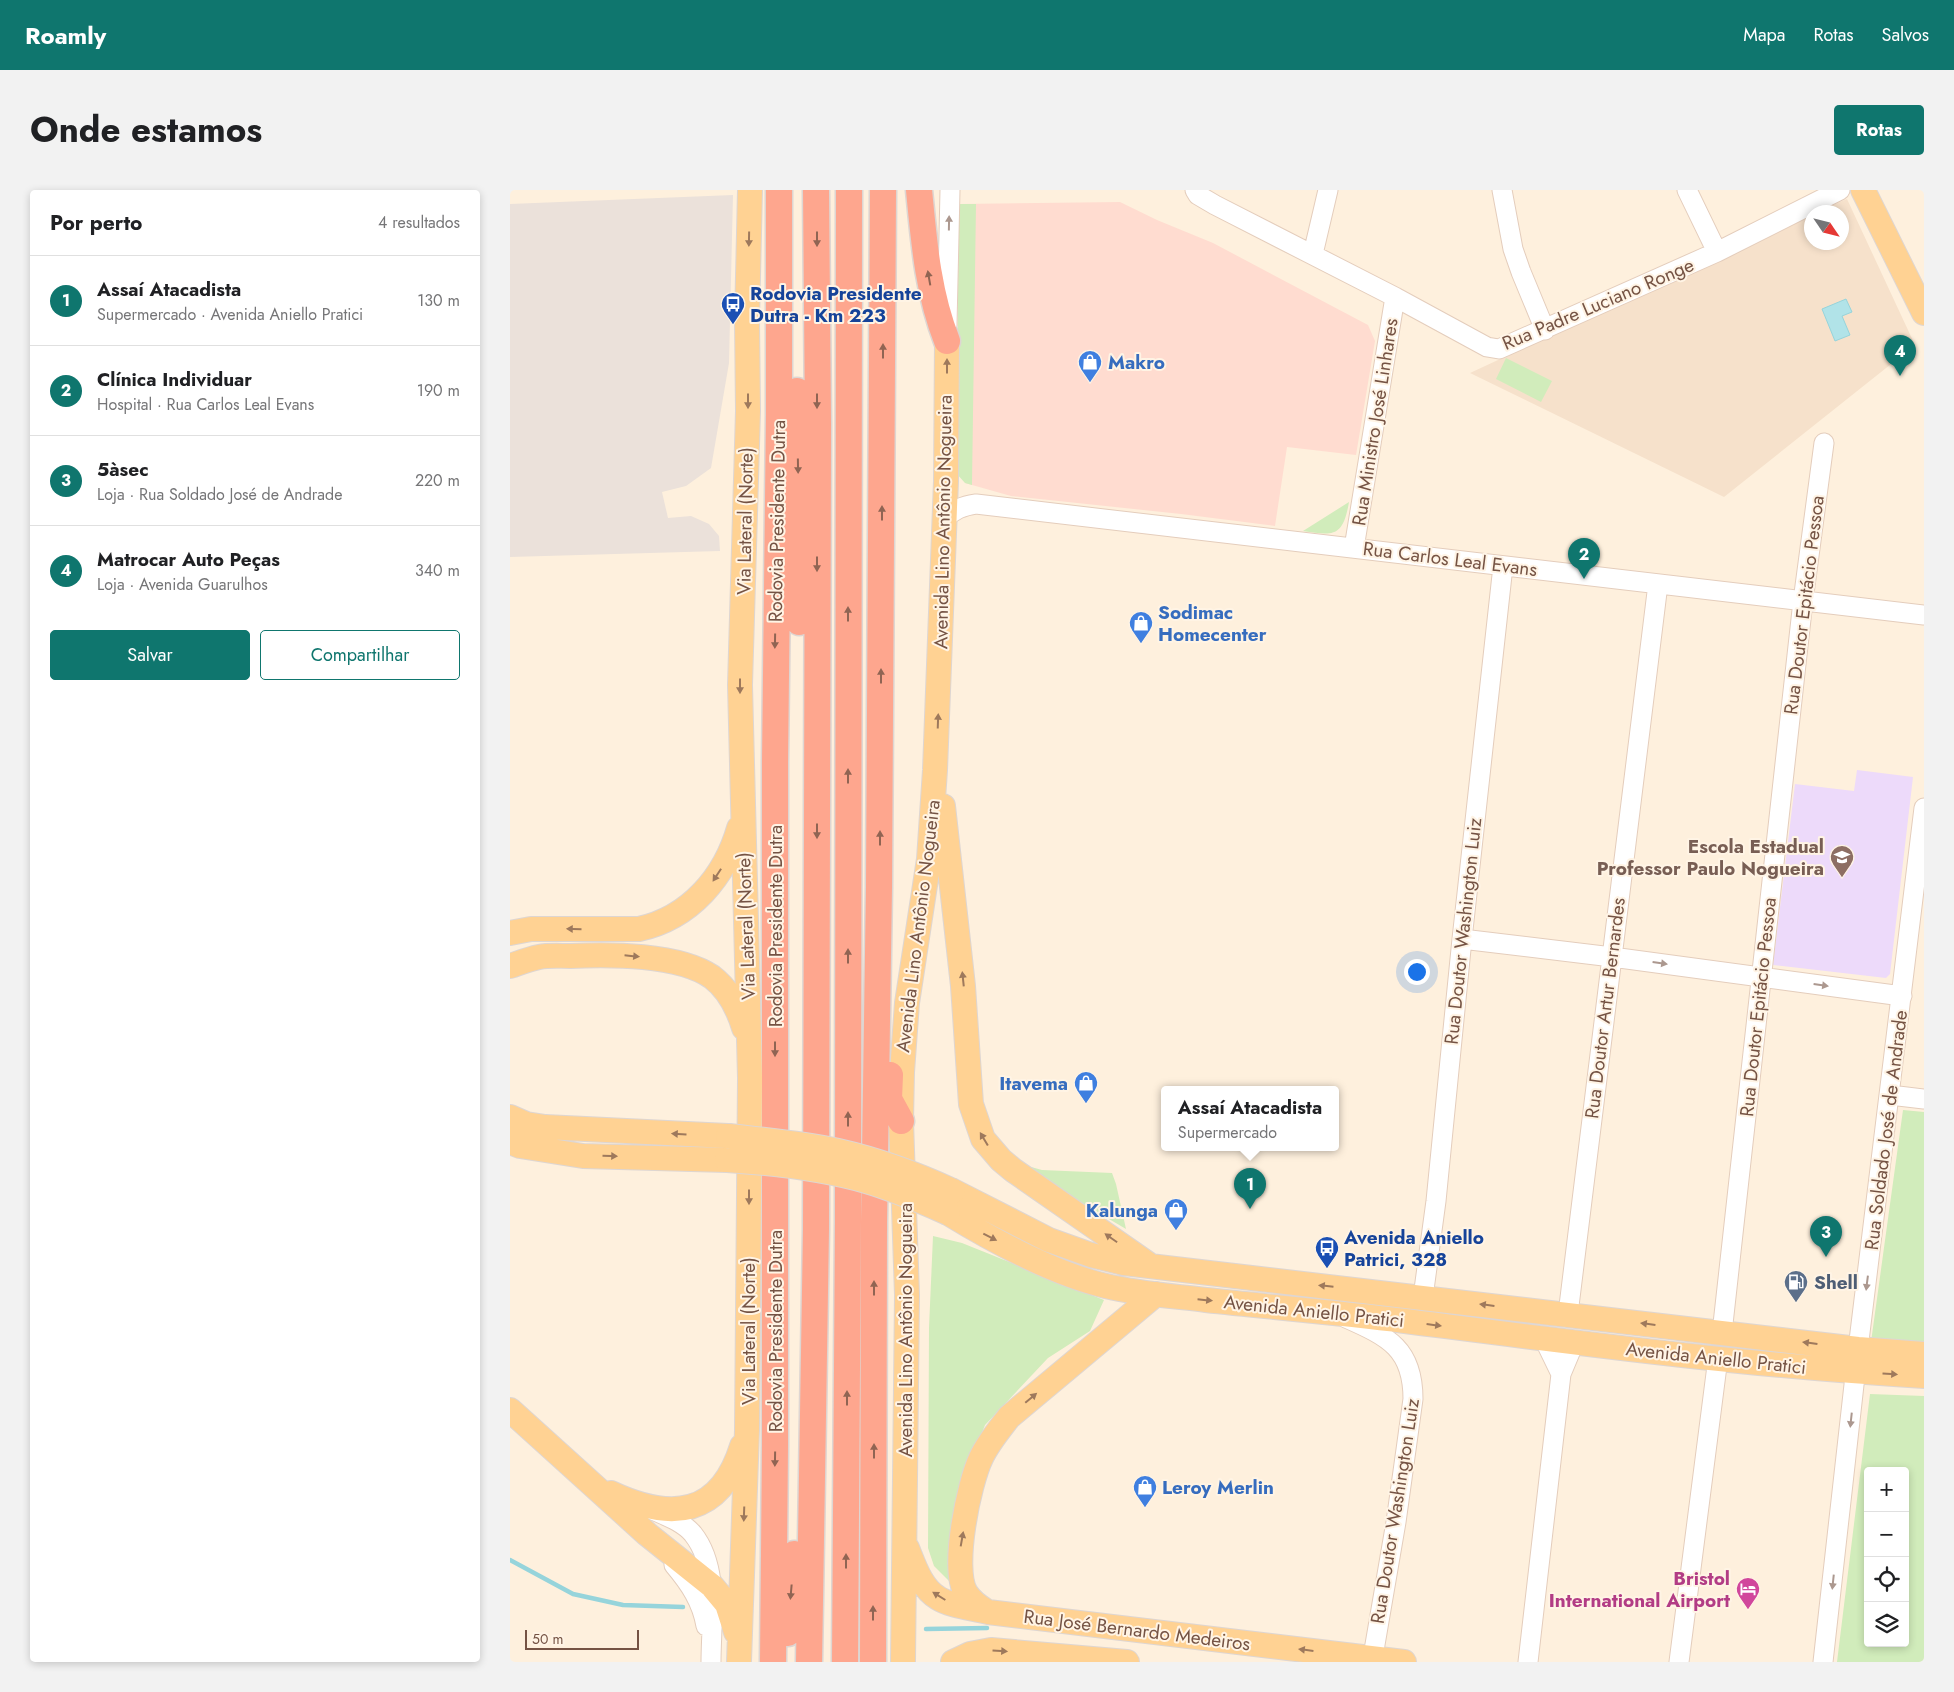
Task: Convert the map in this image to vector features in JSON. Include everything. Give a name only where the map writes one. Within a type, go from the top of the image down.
[{"type":"highway","name":"Rodovia Presidente Dutra","points":[[771,1654],[775,1445],[775,761],[779,415],[779,190]]},
{"type":"highway","points":[[794,190],[800,731],[817,799]]},
{"type":"highway","name":"Rodovia Presidente Dutra","points":[[809,1662],[816,1229],[816,190]]},
{"type":"highway","points":[[845,1662],[848,1230],[849,190]]},
{"type":"highway","points":[[873,1662],[874,1222],[879,887],[883,190]]},
{"type":"highway","points":[[919,190],[924,249],[931,288],[947,341]]},
{"type":"highway","points":[[879,887],[890,925],[890,1100],[901,1121]]},
{"type":"highway","points":[[786,1662],[816,1229]]},
{"type":"main road","name":"Via Lateral (Norte)","points":[[739,1662],[747,1430],[750,1078],[740,685],[748,411],[750,190]]},
{"type":"main road","points":[[1862,190],[1924,313]]},
{"type":"main road","name":"Avenida Lino Antônio Nogueira","points":[[903,1662],[907,1295],[901,1121],[907,1003],[929,859],[936,770],[946,481],[947,341]]},
{"type":"main road","points":[[936,770],[944,812],[962,976],[972,1104],[983,1140],[1013,1170],[1151,1267]]},
{"type":"main road","points":[[510,933],[531,929],[639,929],[654,926],[671,919],[698,899],[712,883],[729,855],[742,814]]},
{"type":"main road","points":[[510,966],[540,956],[608,955],[631,956],[677,963],[700,971],[712,977],[726,990],[737,1008],[747,1042],[750,1078]]},
{"type":"main road","name":"Avenida Aniello Pratici","points":[[510,1117],[526,1124],[545,1127],[728,1136],[807,1145],[838,1151],[922,1177],[977,1230],[1067,1274],[1106,1286],[1156,1294],[1334,1312],[1574,1343],[1718,1358],[1857,1360],[1924,1354]]},
{"type":"main road","points":[[510,1142],[520,1146],[583,1156]]},
{"type":"main road","points":[[510,1162],[583,1156]]},
{"type":"main road","name":"Avenida Aniello Pratici","points":[[583,1156],[727,1160],[804,1167],[855,1178],[912,1197],[950,1202],[1090,1255],[1124,1263],[1722,1333],[1857,1360],[1924,1376]]},
{"type":"main road","points":[[988,1612],[974,1603],[965,1592],[960,1564],[960,1546],[969,1501],[981,1459],[1009,1417],[1156,1294]]},
{"type":"main road","points":[[510,1410],[647,1534],[712,1586],[727,1604],[732,1617],[739,1662]]},
{"type":"main road","points":[[588,1480],[626,1500],[650,1508],[672,1511],[699,1504],[719,1490],[736,1466],[747,1430]]},
{"type":"main road","name":"Rua José Bernardo Medeiros","points":[[904,1541],[919,1577],[938,1598],[988,1612],[1372,1661],[1404,1662]]},
{"type":"main road","points":[[1136,1662],[1137,1630]]},
{"type":"main road","name":"Rua José Bernardo Medeiros","points":[[953,1662],[970,1654],[992,1650],[1078,1660],[1127,1662]]},
{"type":"street","name":"Avenida Lino Antônio Nogueira","points":[[947,341],[950,190]]},
{"type":"street","points":[[1313,254],[1328,190]]},
{"type":"street","points":[[1502,190],[1513,249],[1545,330]]},
{"type":"street","points":[[1687,190],[1717,252]]},
{"type":"street","name":"Rua Padre Luciano Ronge","points":[[1197,192],[1214,205],[1313,254],[1491,348],[1500,349],[1717,252],[1840,190]]},
{"type":"street","name":"Rua Ministro José Linhares","points":[[1354,548],[1395,297]]},
{"type":"street","name":"Rua Doutor Epitácio Pessoa","points":[[1722,1333],[1803,601],[1824,443]]},
{"type":"street","name":"Rua Carlos Leal Evans","points":[[946,481],[960,497],[976,504],[1924,615]]},
{"type":"street","name":"Rua Carlos Leal Evans","points":[[944,519],[953,510],[976,504]]},
{"type":"street","name":"Rua Doutor Washington Luiz","points":[[1423,1297],[1436,1201],[1462,939],[1503,566]]},
{"type":"street","name":"Rua Doutor Artur Bernardes","points":[[1568,1314],[1658,584]]},
{"type":"street","name":"Rua Soldado José de Andrade","points":[[1824,1662],[1857,1360],[1924,808]]},
{"type":"street","points":[[1462,939],[1902,996]]},
{"type":"street","points":[[1890,1095],[1924,1099]]},
{"type":"street","name":"Rua Doutor Washington Luiz","points":[[1334,1312],[1385,1338],[1400,1350],[1408,1361],[1413,1385],[1413,1399],[1396,1522],[1372,1661]]},
{"type":"street","points":[[1544,1339],[1561,1374]]},
{"type":"street","points":[[1528,1662],[1561,1374],[1574,1343]]},
{"type":"street","points":[[1679,1662],[1718,1358]]},
{"type":"street","points":[[650,1508],[681,1524],[692,1533],[705,1557],[712,1586],[711,1658]]},
{"type":"street","points":[[647,1534],[690,1584],[699,1601],[705,1619],[711,1658]]},
{"type":"shaded area","points":[[733,195],[729,363],[711,468],[686,486],[662,492],[668,518],[691,516],[709,524],[719,536],[720,551],[510,557],[510,204]]},
{"type":"shaded area","points":[[1847,199],[1915,345],[1724,497],[1470,373],[1804,218],[1804,250],[1849,250],[1849,205],[1833,205]]},
{"type":"shaded area","points":[[1120,202],[1157,220],[1213,243],[1368,325],[1375,341],[1356,455],[1287,447],[1275,526],[1011,496],[965,483],[959,204]]},
{"type":"shaded area","name":"Escola Estadual Professor Paulo Nogueira","points":[[1857,770],[1913,777],[1890,974],[1886,978],[1773,965],[1795,784],[1854,791]]},
{"type":"green space","points":[[959,204],[976,204],[972,485],[965,483],[956,473]]},
{"type":"green space","points":[[1506,358],[1552,381],[1541,402],[1496,379]]},
{"type":"green space","points":[[1349,502],[1344,522],[1335,532],[1322,534],[1303,531]]},
{"type":"green space","points":[[1903,1110],[1924,1112],[1924,1345],[1871,1342]]},
{"type":"green space","points":[[1024,1165],[1042,1170],[1112,1173],[1126,1229],[1029,1172]]},
{"type":"green space","points":[[933,1236],[962,1243],[1104,1300],[1090,1331],[1048,1358],[985,1425],[971,1460],[953,1585],[934,1566],[928,1548],[929,1328]]},
{"type":"green space","points":[[1870,1394],[1924,1396],[1924,1662],[1837,1662]]},
{"type":"water","points":[[1846,299],[1852,312],[1842,316],[1850,335],[1835,341],[1822,309]]},
{"type":"waterway","points":[[510,1560],[573,1594],[623,1605],[683,1607]]},
{"type":"waterway","points":[[926,1629],[987,1628]]},
{"type":"place","name":"Rodovia Presidente Dutra - Km 223","points":[[733,325]]},
{"type":"place","name":"Matrocar Auto Peças","points":[[1900,376]]},
{"type":"place","name":"Makro","points":[[1090,383]]},
{"type":"place","name":"Clínica Individuar","points":[[1584,579]]},
{"type":"place","name":"Sodimac Homecenter","points":[[1141,644]]},
{"type":"place","name":"Escola Estadual Professor Paulo Nogueira","points":[[1842,878]]},
{"type":"place","name":"Itavema","points":[[1086,1104]]},
{"type":"place","name":"Assaí Atacadista","points":[[1250,1209]]},
{"type":"place","name":"Kalunga","points":[[1176,1231]]},
{"type":"place","name":"5àsec","points":[[1826,1257]]},
{"type":"place","name":"Avenida Aniello Patrici, 328","points":[[1327,1269]]},
{"type":"place","name":"Shell","points":[[1796,1303]]},
{"type":"place","name":"Leroy Merlin","points":[[1145,1508]]},
{"type":"place","name":"Bristol International Airport","points":[[1748,1610]]}]
